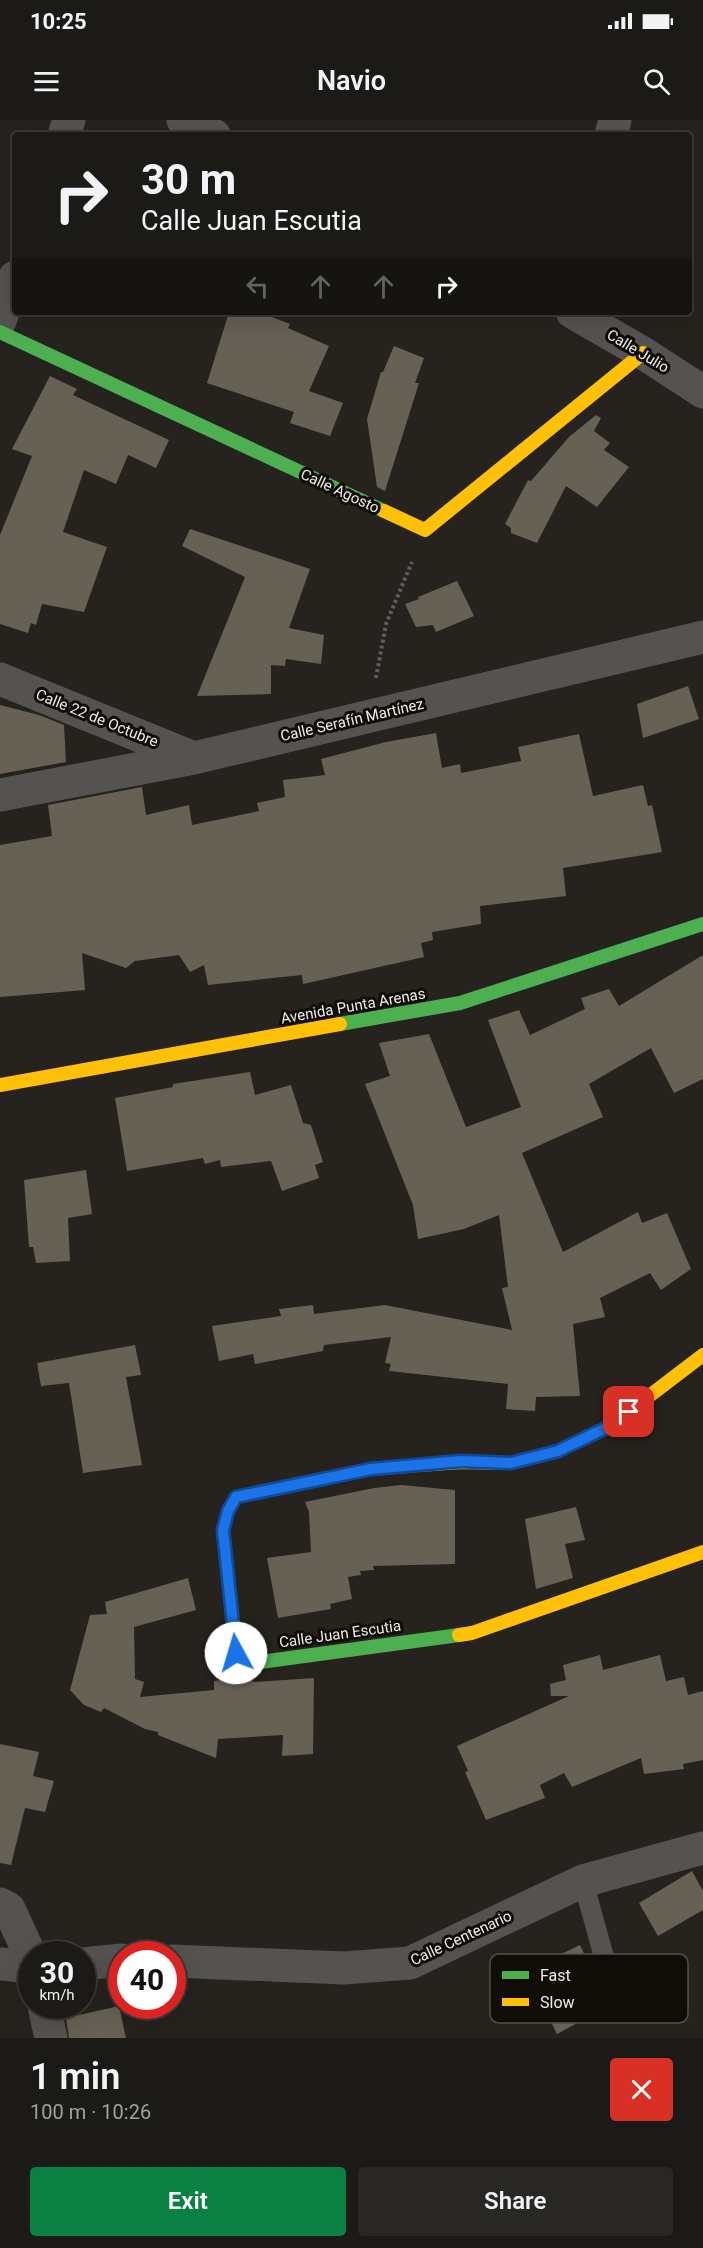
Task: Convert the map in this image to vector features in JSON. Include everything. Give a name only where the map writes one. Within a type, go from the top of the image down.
[{"type":"street","points":[[183,120],[208,132]]},
{"type":"street","points":[[0,321],[12,286]]},
{"type":"street","name":"Calle Julio","points":[[577,315],[643,353],[703,392]]},
{"type":"street","name":"Calle Agosto","points":[[0,332],[425,530]]},
{"type":"street","points":[[425,530],[643,353]]},
{"type":"street","name":"Calle Serafín Martínez","points":[[0,795],[194,758],[703,637]]},
{"type":"street","name":"Calle 22 de Octubre","points":[[0,679],[194,758]]},
{"type":"street","name":"Avenida Punta Arenas","points":[[0,1085],[460,1003],[703,924]]},
{"type":"street","name":"Calle Juan Escutia","points":[[703,1355],[610,1426],[558,1451],[511,1463],[461,1461],[371,1469],[236,1497],[228,1511],[223,1530],[236,1653],[253,1663],[472,1633],[703,1552]]},
{"type":"street","name":"Calle Centenario","points":[[186,1962],[344,1968],[410,1963],[583,1881],[703,1848]]},
{"type":"street","points":[[0,1904],[9,1909],[24,1941]]},
{"type":"street","points":[[0,1964],[18,1966]]},
{"type":"street","points":[[47,2019],[51,2038]]},
{"type":"lane","points":[[583,1881],[603,1954]]},
{"type":"path","points":[[368,717],[386,624],[425,530]]},
{"type":"building","points":[[228,315],[267,315],[290,324],[288,328],[329,346],[309,391],[343,403],[330,436],[290,423],[294,412],[207,383]]},
{"type":"building","points":[[394,346],[424,358],[415,383],[419,383],[385,491],[377,487],[367,419],[381,372]]},
{"type":"building","points":[[50,376],[77,389],[73,395],[169,440],[156,468],[128,455],[116,484],[84,470],[63,532],[107,547],[84,612],[42,604],[36,625],[31,623],[28,633],[0,624],[0,535],[32,456],[12,449]]},
{"type":"building","points":[[596,415],[601,418],[594,431],[610,443],[604,450],[629,467],[597,507],[566,486],[537,543],[511,533],[511,528],[505,524],[528,480],[531,481],[569,437]]},
{"type":"building","points":[[190,529],[310,569],[289,628],[324,635],[321,664],[286,659],[285,666],[271,665],[271,694],[197,696],[245,577],[182,546]]},
{"type":"building","points":[[457,581],[474,616],[436,632],[433,625],[416,627],[405,604]]},
{"type":"building","points":[[688,686],[699,719],[643,738],[637,704]]},
{"type":"building","points":[[0,705],[39,715],[64,725],[66,762],[0,774]]},
{"type":"building","points":[[436,733],[442,768],[460,764],[461,773],[521,761],[518,747],[579,734],[593,796],[643,785],[648,806],[652,805],[662,852],[563,868],[566,896],[480,906],[481,924],[432,932],[433,940],[421,943],[424,957],[303,984],[302,975],[208,985],[204,965],[190,972],[179,955],[135,961],[126,968],[82,953],[85,990],[0,997],[0,845],[52,836],[48,805],[142,787],[146,815],[189,805],[192,825],[259,811],[257,803],[285,797],[283,780],[325,775],[321,759],[386,742]]},
{"type":"building","points":[[703,955],[703,1079],[674,1093],[651,1048],[589,1084],[603,1117],[522,1153],[563,1252],[638,1212],[642,1223],[667,1213],[691,1269],[661,1290],[650,1273],[600,1298],[605,1317],[573,1324],[580,1396],[536,1397],[535,1411],[506,1409],[508,1384],[389,1371],[391,1364],[385,1363],[391,1337],[324,1345],[323,1351],[255,1364],[253,1354],[219,1361],[212,1326],[281,1316],[279,1309],[313,1305],[314,1314],[385,1305],[512,1330],[502,1288],[508,1287],[499,1215],[464,1229],[418,1239],[413,1205],[365,1084],[390,1076],[379,1043],[429,1034],[466,1127],[521,1107],[488,1020],[519,1010],[530,1035],[585,1009],[581,998],[609,989],[619,1006]]},
{"type":"building","points":[[250,1072],[255,1095],[291,1085],[303,1123],[311,1125],[323,1162],[315,1165],[319,1178],[282,1191],[271,1161],[221,1167],[220,1160],[205,1164],[203,1158],[127,1171],[115,1098],[173,1087],[173,1084]]},
{"type":"building","points":[[86,1170],[92,1214],[68,1218],[70,1261],[36,1263],[33,1247],[29,1247],[24,1180]]},
{"type":"building","points":[[135,1345],[141,1375],[126,1377],[142,1465],[83,1473],[69,1383],[41,1386],[37,1363]]},
{"type":"building","points":[[401,1485],[455,1490],[455,1564],[373,1566],[374,1570],[360,1571],[361,1575],[348,1577],[352,1599],[330,1604],[331,1609],[278,1618],[267,1558],[311,1552],[309,1512],[305,1502]]},
{"type":"building","points":[[576,1507],[585,1540],[565,1544],[573,1578],[536,1589],[525,1519]]},
{"type":"building","points":[[188,1578],[196,1610],[134,1627],[135,1679],[144,1682],[140,1697],[214,1690],[214,1681],[220,1680],[219,1677],[235,1676],[255,1682],[314,1678],[313,1754],[282,1756],[283,1735],[218,1739],[216,1758],[158,1735],[158,1732],[145,1729],[104,1708],[101,1712],[84,1705],[70,1690],[90,1615],[107,1614],[105,1602]]},
{"type":"building","points":[[600,1655],[603,1670],[660,1655],[666,1681],[684,1677],[688,1695],[703,1691],[703,1760],[683,1764],[684,1769],[644,1774],[641,1758],[572,1787],[564,1773],[540,1785],[545,1798],[486,1820],[465,1772],[468,1771],[457,1746],[569,1696],[551,1696],[550,1684],[566,1680],[563,1665]]},
{"type":"building","points":[[0,1744],[39,1752],[33,1776],[54,1781],[45,1812],[25,1808],[11,1865],[0,1863]]},
{"type":"building","points":[[692,1871],[703,1891],[703,1910],[658,1936],[639,1903]]},
{"type":"building","points":[[580,1945],[584,1954],[561,1954]]},
{"type":"building","points":[[108,2008],[108,2019],[122,2019],[126,2038],[69,2038],[66,2019],[96,2019],[96,2011]]},
{"type":"building","points":[[552,2023],[577,2023],[557,2034]]},
{"type":"traffic: fast","points":[[0,332],[384,511]]},
{"type":"traffic: fast","points":[[340,1024],[460,1003],[703,924]]},
{"type":"traffic: fast","points":[[419,1465],[371,1469],[236,1497],[228,1511],[223,1530],[236,1653],[253,1663],[459,1635]]},
{"type":"traffic: slow","points":[[384,511],[425,530],[643,353]]},
{"type":"traffic: slow","points":[[0,1085],[340,1024]]},
{"type":"traffic: slow","points":[[419,1465],[461,1462],[511,1463],[558,1451],[610,1426],[703,1355]]},
{"type":"traffic: slow","points":[[459,1635],[472,1633],[703,1552]]},
{"type":"route","points":[[236,1653],[223,1530],[228,1511],[236,1497],[371,1469],[461,1461],[511,1463],[558,1451],[610,1426],[629,1412]]}]
